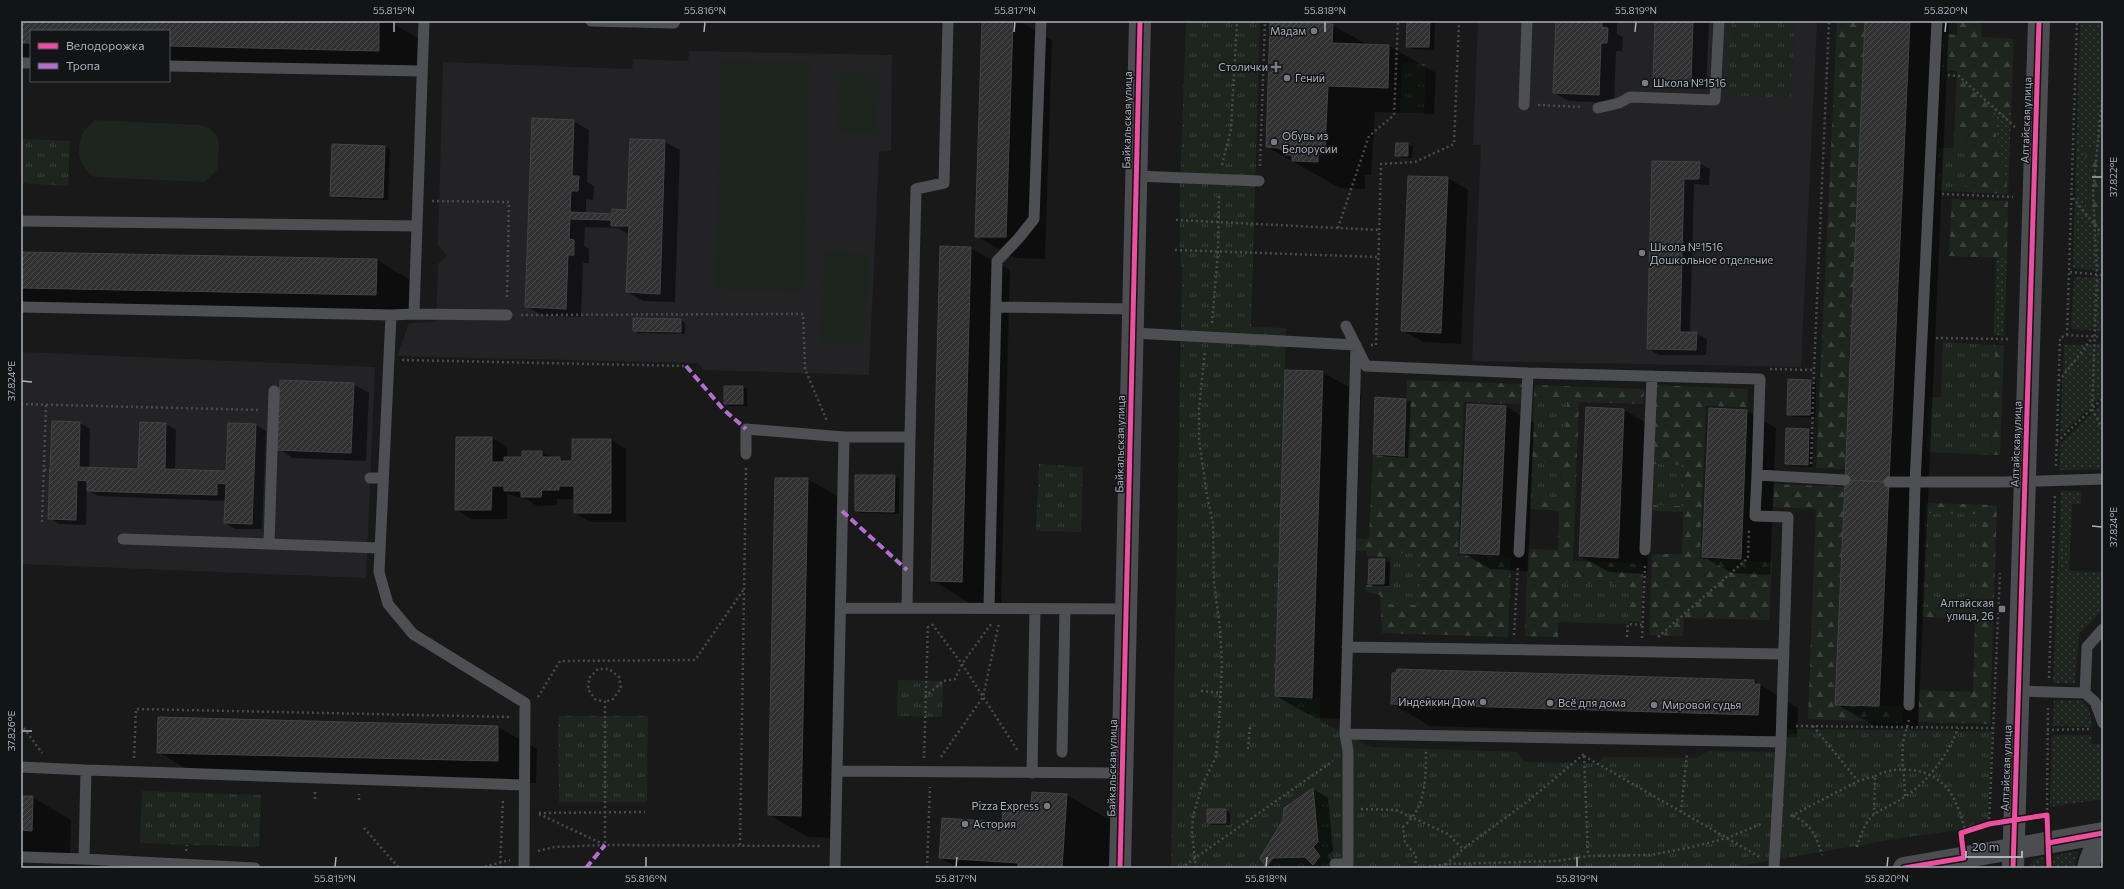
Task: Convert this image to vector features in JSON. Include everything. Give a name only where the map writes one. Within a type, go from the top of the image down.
[{"type":"street","name":"Байкальская улица","points":[[1120,868],[1140,21]]},
{"type":"street","name":"Алтайская улица","points":[[2013,859],[2039,21]]},
{"type":"street","points":[[1904,868],[2013,859],[2103,833]]},
{"type":"street","points":[[2088,868],[2090,859],[2097,846],[2103,840]]},
{"type":"lane","points":[[414,314],[424,21]]},
{"type":"lane","points":[[591,21],[674,23],[675,21]]},
{"type":"lane","points":[[907,608],[916,189],[944,183],[948,21]]},
{"type":"lane","points":[[989,608],[997,261],[1018,239],[1034,219],[1041,21]]},
{"type":"lane","points":[[1524,104],[1527,21]]},
{"type":"lane","points":[[1598,108],[1619,103],[1630,97],[1715,100],[1719,21]]},
{"type":"lane","points":[[1909,705],[1915,484],[1921,337],[1937,21]]},
{"type":"lane","points":[[170,66],[422,71]]},
{"type":"lane","points":[[1136,176],[1259,181]]},
{"type":"lane","points":[[21,221],[417,226]]},
{"type":"lane","points":[[21,307],[391,315],[507,315]]},
{"type":"lane","points":[[996,307],[1133,309]]},
{"type":"lane","points":[[391,315],[382,478],[379,572],[388,604],[413,634],[524,703],[524,868]]},
{"type":"lane","points":[[1346,326],[1366,366],[1528,373],[1760,379],[1755,516],[1788,517],[1782,726],[1774,867]]},
{"type":"lane","points":[[1133,333],[1356,345]]},
{"type":"lane","points":[[1335,864],[1348,866],[1348,751],[1345,734],[1356,345]]},
{"type":"lane","points":[[1519,552],[1528,373]]},
{"type":"lane","points":[[1645,550],[1652,376]]},
{"type":"lane","points":[[269,544],[274,391]]},
{"type":"lane","points":[[746,454],[746,429],[844,437],[910,437]]},
{"type":"lane","points":[[835,868],[844,437]]},
{"type":"lane","points":[[1757,475],[1845,480]]},
{"type":"lane","points":[[370,478],[382,478]]},
{"type":"lane","points":[[1889,482],[1915,484],[1922,481],[2004,482],[2025,480],[2103,479]]},
{"type":"lane","points":[[123,539],[380,548]]},
{"type":"lane","points":[[841,608],[1126,609]]},
{"type":"lane","points":[[1032,773],[1035,609]]},
{"type":"lane","points":[[1062,752],[1065,609]]},
{"type":"lane","points":[[2085,692],[2086,647],[2103,629]]},
{"type":"lane","points":[[1347,646],[1784,654]]},
{"type":"lane","points":[[2018,691],[2085,692],[2095,702],[2100,726]]},
{"type":"lane","points":[[1345,734],[1781,742]]},
{"type":"lane","points":[[21,767],[524,785]]},
{"type":"lane","points":[[84,859],[86,770]]},
{"type":"lane","points":[[837,771],[1122,773]]},
{"type":"lane","points":[[21,857],[255,868]]},
{"type":"path","points":[[1196,868],[1196,857],[1192,834],[1193,816],[1202,785],[1216,757],[1221,693],[1221,643],[1214,582],[1213,523],[1207,496],[1199,440],[1199,408],[1205,351],[1211,338],[1218,252],[1219,180],[1231,129],[1236,21]]},
{"type":"path","points":[[1259,181],[1265,21]]},
{"type":"path","points":[[1338,228],[1369,136],[1394,115],[1398,21]]},
{"type":"path","points":[[1356,345],[1376,345],[1381,164],[1415,162],[1454,144],[1459,21]]},
{"type":"path","points":[[1811,477],[1814,370],[1829,21]]},
{"type":"path","points":[[2067,335],[2073,198],[2077,21]]},
{"type":"path","points":[[1935,74],[1959,76],[2016,127]]},
{"type":"path","points":[[2103,90],[2094,192],[2097,274],[2093,337],[2092,409],[2103,430]]},
{"type":"path","points":[[1524,104],[1598,108]]},
{"type":"path","points":[[1928,194],[2013,197]]},
{"type":"path","points":[[2073,198],[2103,235]]},
{"type":"path","points":[[418,201],[509,202],[507,315],[803,314],[804,369],[825,417]]},
{"type":"path","points":[[1176,220],[1379,230]]},
{"type":"path","points":[[1175,250],[1378,257]]},
{"type":"path","points":[[2070,272],[2103,275]]},
{"type":"path","points":[[2047,815],[2048,692],[2060,338],[2067,335],[2103,337]]},
{"type":"path","points":[[1921,337],[2009,339]]},
{"type":"path","points":[[2059,381],[2093,337]]},
{"type":"path","points":[[423,360],[686,366]]},
{"type":"path","points":[[1760,379],[1769,369],[1814,370]]},
{"type":"path","points":[[2057,443],[2103,398]]},
{"type":"path","points":[[21,404],[273,410]]},
{"type":"path","points":[[42,522],[46,405]]},
{"type":"path","points":[[740,846],[746,454]]},
{"type":"path","points":[[44,470],[50,470]]},
{"type":"path","points":[[1642,652],[1645,550]]},
{"type":"path","points":[[1514,649],[1519,552]]},
{"type":"path","points":[[1642,652],[1748,558]]},
{"type":"path","points":[[133,772],[136,709],[524,717],[560,661],[695,660],[744,589]]},
{"type":"path","points":[[925,697],[942,681],[955,679],[962,664],[1002,608]]},
{"type":"path","points":[[927,772],[983,697],[1002,608]]},
{"type":"path","points":[[927,868],[925,697],[929,618],[962,664],[1032,773]]},
{"type":"path","points":[[610,669],[619,677],[621,688],[613,699],[605,702],[595,699],[588,689],[589,678],[598,670],[610,669]]},
{"type":"path","points":[[1201,691],[1221,693]]},
{"type":"path","points":[[605,702],[605,845]]},
{"type":"path","points":[[1905,796],[1902,769],[1904,737],[1908,727],[1909,705]]},
{"type":"path","points":[[21,724],[52,768]]},
{"type":"path","points":[[1248,749],[1250,726]]},
{"type":"path","points":[[1782,726],[1993,728]]},
{"type":"path","points":[[1813,726],[1858,782]]},
{"type":"path","points":[[2047,730],[2100,726]]},
{"type":"path","points":[[1857,847],[1864,825],[1874,814],[1905,796],[1930,775],[1953,744],[1958,728]]},
{"type":"path","points":[[1415,868],[1416,855],[1405,843],[1403,827],[1414,818],[1426,784],[1426,735]]},
{"type":"path","points":[[1588,856],[1584,756],[1591,738]]},
{"type":"path","points":[[1681,812],[1689,740]]},
{"type":"path","points":[[1181,868],[1348,751]]},
{"type":"path","points":[[1584,756],[1727,838],[1774,867]]},
{"type":"path","points":[[1442,868],[1463,849],[1584,756]]},
{"type":"path","points":[[1420,868],[1448,864],[1557,861],[1588,856],[1651,855],[1692,848],[1727,838],[1776,818],[1793,816],[1858,782],[1888,771],[1902,769],[1930,775],[1942,784],[1952,796],[1966,832]]},
{"type":"path","points":[[1874,814],[1875,776]]},
{"type":"path","points":[[500,868],[503,784]]},
{"type":"path","points":[[1347,808],[1396,810],[1448,834],[1463,849]]},
{"type":"path","points":[[605,845],[538,813],[645,812]]},
{"type":"path","points":[[1793,816],[1808,825],[1815,836],[1822,855]]},
{"type":"path","points":[[364,828],[399,868]]},
{"type":"path","points":[[480,868],[554,846],[826,846]]},
{"type":"shaded area","name":"Школа №1516 Дошкольное отделение","points":[[1478,21],[1817,21],[1801,367],[1472,361],[1481,145],[1473,145]]},
{"type":"shaded area","points":[[689,51],[892,55],[891,151],[879,152],[869,375],[703,370],[698,363],[397,356],[409,323],[436,322],[438,264],[447,255],[438,245],[443,62],[632,69],[633,59],[688,61]]},
{"type":"shaded area","points":[[21,352],[375,367],[366,578],[21,564]]},
{"type":"green space","points":[[1186,21],[1260,21],[1251,327],[1286,328],[1275,696],[1320,698],[1320,721],[1371,747],[1518,752],[1524,762],[1598,763],[1604,757],[1697,758],[1708,751],[1775,752],[1785,729],[1992,731],[1988,819],[1966,829],[1907,837],[1728,868],[1171,868],[1182,271],[1180,249],[1180,185]]},
{"type":"green space","points":[[1731,21],[1795,21],[1791,98],[1727,95]]},
{"type":"green space","points":[[1837,21],[1865,21],[1845,469],[1816,468]]},
{"type":"green space","points":[[1957,21],[1982,21],[1981,37],[2014,39],[2011,112],[1993,111],[2008,194],[1965,192],[1967,137],[1954,136],[1957,71],[1946,70],[1945,83],[1942,83],[1943,34],[1957,35]]},
{"type":"green space","points":[[2080,21],[2103,21],[2100,33],[2103,39],[2103,146],[2086,148],[2084,150],[2091,174],[2086,208],[2091,225],[2103,227],[2103,271],[2073,268]]},
{"type":"green space","points":[[722,60],[809,62],[803,292],[716,289]]},
{"type":"green space","points":[[1402,63],[1426,64],[1424,114],[1400,113]]},
{"type":"green space","points":[[840,72],[878,73],[877,133],[838,132]]},
{"type":"green space","points":[[1993,111],[2011,112],[2008,194],[1996,132]]},
{"type":"green space","points":[[95,120],[201,125],[214,133],[219,142],[217,170],[204,182],[95,177],[86,170],[80,160],[79,149],[83,132]]},
{"type":"green space","points":[[1954,136],[1967,137],[1965,192],[1937,191],[1939,148],[1954,148]]},
{"type":"green space","points":[[21,139],[70,141],[68,186],[21,183]]},
{"type":"green space","points":[[2103,146],[2103,227],[2087,223],[2085,216],[2091,174],[2084,150],[2085,148]]},
{"type":"green space","points":[[1952,199],[2008,201],[2007,258],[1949,256]]},
{"type":"green space","points":[[825,251],[869,254],[864,343],[820,341]]},
{"type":"green space","points":[[1996,258],[2007,258],[2004,336],[1994,335]]},
{"type":"green space","points":[[2074,277],[2103,278],[2103,331],[2071,329]]},
{"type":"green space","points":[[1943,342],[1995,345],[1991,455],[1927,452],[1929,397],[1941,397]]},
{"type":"green space","points":[[2103,344],[2103,395],[2060,436],[2064,345]]},
{"type":"green space","points":[[1995,345],[2004,345],[2000,455],[1991,455]]},
{"type":"green space","points":[[1407,380],[1522,384],[1521,404],[1464,402],[1458,555],[1511,557],[1508,637],[1382,633],[1380,595],[1366,592],[1366,585],[1389,586],[1389,604],[1418,605],[1391,553],[1391,557],[1367,556],[1367,551],[1354,551],[1354,539],[1369,539],[1373,454],[1404,455]]},
{"type":"green space","points":[[1535,385],[1644,389],[1643,404],[1579,402],[1573,561],[1643,564],[1641,622],[1628,621],[1630,584],[1560,582],[1558,637],[1525,636],[1528,549],[1558,550],[1559,511],[1530,509],[1530,501],[1559,502],[1561,463],[1532,462],[1533,428],[1565,429],[1567,398],[1534,396]]},
{"type":"green space","points":[[1656,385],[1748,389],[1747,407],[1706,406],[1700,559],[1772,562],[1769,620],[1684,618],[1683,636],[1649,635],[1652,554],[1682,554],[1683,512],[1653,511],[1653,505],[1683,506],[1684,465],[1654,464]]},
{"type":"green space","points":[[1534,396],[1567,398],[1566,429],[1533,428]]},
{"type":"green space","points":[[2103,402],[2103,469],[2059,470],[2060,444]]},
{"type":"green space","points":[[1532,462],[1561,463],[1559,503],[1530,501]]},
{"type":"green space","points":[[1039,464],[1083,467],[1081,532],[1036,531]]},
{"type":"green space","points":[[1654,464],[1684,465],[1683,506],[1653,505]]},
{"type":"green space","points":[[1774,484],[1844,487],[1836,704],[1903,707],[1902,723],[1808,719],[1816,509],[1773,507]]},
{"type":"green space","points":[[2061,491],[2081,491],[2081,504],[2072,504],[2069,571],[2103,572],[2103,610],[2079,634],[2075,683],[2053,683]]},
{"type":"green space","points":[[1925,503],[1997,505],[1990,724],[1918,722],[1919,690],[1973,692],[1975,619],[1921,617],[1922,607],[1976,609],[1979,515],[1925,513]]},
{"type":"green space","points":[[1925,513],[1979,514],[1976,609],[1922,607]]},
{"type":"green space","points":[[1391,552],[1421,554],[1419,605],[1389,604]]},
{"type":"green space","points":[[1560,582],[1630,584],[1628,624],[1558,622]]},
{"type":"green space","points":[[898,680],[943,681],[942,717],[897,716]]},
{"type":"green space","points":[[2054,700],[2082,700],[2090,712],[2092,727],[2053,726]]},
{"type":"green space","points":[[558,716],[648,716],[647,802],[559,802]]},
{"type":"green space","points":[[2052,735],[2092,735],[2091,744],[2103,744],[2103,799],[2050,807]]},
{"type":"green space","points":[[142,791],[261,795],[259,847],[140,843]]},
{"type":"green space","points":[[2078,851],[2074,868],[2027,868],[2034,859]]},
{"type":"building","points":[[21,21],[379,21],[379,51],[170,46],[170,30],[30,30],[30,43],[21,43]]},
{"type":"building","points":[[982,21],[1013,21],[1006,237],[975,237]]},
{"type":"building","points":[[1270,21],[1333,24],[1332,43],[1389,45],[1388,88],[1328,86],[1325,148],[1318,149],[1318,162],[1292,161],[1292,155],[1286,155],[1279,148],[1266,147]]},
{"type":"building","points":[[1407,21],[1430,21],[1429,47],[1406,47]]},
{"type":"building","points":[[1556,21],[1602,21],[1602,27],[1608,28],[1607,43],[1601,43],[1599,95],[1553,93]]},
{"type":"building","points":[[1655,21],[1693,21],[1691,81],[1653,79]]},
{"type":"building","points":[[1865,21],[1910,21],[1889,482],[1845,480]]},
{"type":"building","points":[[532,118],[574,120],[572,176],[579,176],[578,191],[571,191],[570,212],[612,214],[612,209],[627,210],[630,139],[665,140],[660,294],[626,292],[629,226],[611,226],[611,220],[570,219],[569,239],[574,240],[574,255],[568,255],[566,309],[525,307]]},
{"type":"building","points":[[1396,143],[1408,143],[1408,156],[1395,156]]},
{"type":"building","points":[[332,144],[385,146],[383,198],[330,196]]},
{"type":"building","points":[[1652,161],[1700,162],[1699,179],[1684,179],[1680,332],[1697,332],[1696,350],[1647,349]]},
{"type":"building","points":[[1408,176],[1448,177],[1441,333],[1401,331]]},
{"type":"building","points":[[940,246],[971,247],[962,582],[931,581]]},
{"type":"building","points":[[21,252],[377,259],[376,295],[21,288]]},
{"type":"building","points":[[633,318],[681,319],[681,332],[633,331]]},
{"type":"building","points":[[1285,370],[1323,371],[1312,698],[1275,696]]},
{"type":"building","points":[[1788,379],[1811,380],[1810,415],[1787,415]]},
{"type":"building","points":[[280,380],[354,383],[351,453],[277,450]]},
{"type":"building","points":[[724,386],[743,386],[743,404],[724,404]]},
{"type":"building","points":[[1375,397],[1406,399],[1404,456],[1373,454]]},
{"type":"building","points":[[1467,404],[1506,406],[1499,555],[1460,553]]},
{"type":"building","points":[[1586,407],[1624,409],[1618,558],[1579,556]]},
{"type":"building","points":[[1709,408],[1747,410],[1741,559],[1702,557]]},
{"type":"building","points":[[52,421],[80,422],[79,467],[138,469],[140,422],[166,423],[165,469],[226,471],[228,423],[256,424],[252,524],[224,523],[226,484],[217,483],[217,495],[87,491],[87,481],[77,480],[76,520],[48,519]]},
{"type":"building","points":[[1786,428],[1809,429],[1808,465],[1785,464]]},
{"type":"building","points":[[456,437],[492,437],[492,462],[504,462],[504,457],[522,457],[522,451],[542,451],[542,457],[560,457],[560,461],[572,461],[572,439],[611,439],[611,513],[574,513],[574,486],[559,486],[559,490],[542,490],[541,497],[521,497],[521,491],[504,491],[504,486],[492,486],[491,510],[455,510]]},
{"type":"building","points":[[855,475],[895,475],[894,512],[855,511]]},
{"type":"building","points":[[775,478],[808,478],[801,816],[768,815]]},
{"type":"building","points":[[1845,480],[1889,482],[1879,706],[1835,705]]},
{"type":"building","points":[[1369,559],[1385,559],[1384,584],[1368,584]]},
{"type":"building","points":[[1397,669],[1754,680],[1754,684],[1760,684],[1758,715],[1391,704],[1392,673],[1396,673]]},
{"type":"building","points":[[158,717],[498,726],[498,761],[157,753]]},
{"type":"building","points":[[1313,788],[1318,842],[1313,847],[1320,856],[1313,865],[1305,857],[1273,858],[1266,867],[1260,858],[1283,820],[1284,808]]},
{"type":"building","points":[[1032,792],[1067,794],[1062,868],[1018,868],[1018,863],[939,858],[942,818],[1002,822],[1003,803],[1031,805]]},
{"type":"building","points":[[21,796],[33,796],[32,831],[21,830]]},
{"type":"building","points":[[1207,809],[1226,809],[1226,823],[1207,823]]},
{"type":"marked path","points":[[686,366],[723,409],[746,429]]},
{"type":"marked path","points":[[842,511],[907,570]]},
{"type":"marked path","points":[[586,868],[605,845]]},
{"type":"cycle path","points":[[1120,868],[1140,21]]},
{"type":"cycle path","points":[[2013,868],[2039,21]]},
{"type":"cycle path","points":[[1904,868],[1964,858],[1961,833],[1989,824],[2047,815],[2049,868]]},
{"type":"cycle path","points":[[2048,843],[2103,833]]},
{"type":"place","name":"Мадам","points":[[1314,31]]},
{"type":"place","name":"Столички","points":[[1276,67]]},
{"type":"place","name":"Гений","points":[[1287,78]]},
{"type":"place","name":"Школа №1516","points":[[1645,83]]},
{"type":"place","name":"Обувь из Белорусии","points":[[1274,142]]},
{"type":"place","name":"Школа №1516 Дошкольное отделение","points":[[1642,253]]},
{"type":"place","name":"Алтайская улица, 26","points":[[2002,609]]},
{"type":"place","name":"Индейкин Дом","points":[[1483,702]]},
{"type":"place","name":"Всё для дома","points":[[1550,703]]},
{"type":"place","name":"Мировой судья","points":[[1654,705]]},
{"type":"place","name":"Pizza Express","points":[[1047,806]]},
{"type":"place","name":"Астория","points":[[965,824]]}]
